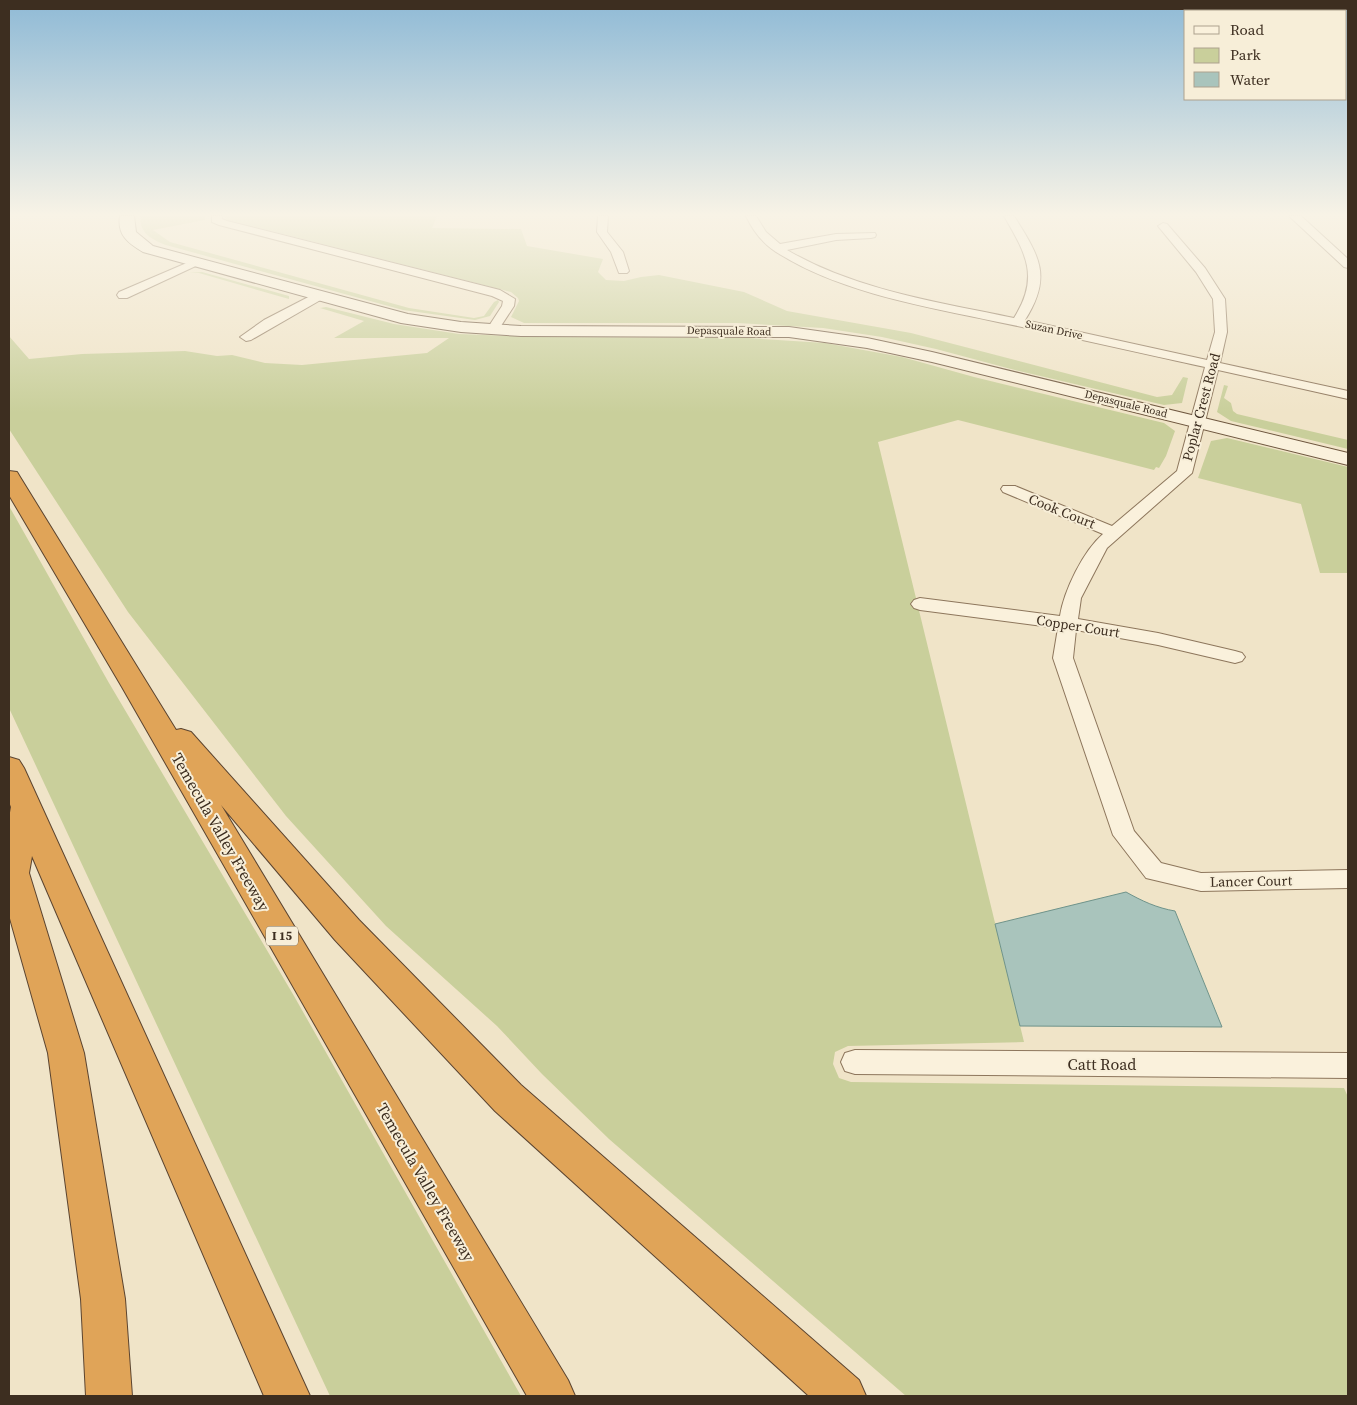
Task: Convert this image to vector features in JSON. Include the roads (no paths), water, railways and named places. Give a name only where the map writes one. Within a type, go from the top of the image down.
[{"type":"highway","name":"Temecula Valley Freeway","points":[[9,477],[136,686],[552,1396]]},
{"type":"highway","points":[[136,686],[347,930],[508,1098],[843,1396]]},
{"type":"highway","points":[[9,768],[287,1396]]},
{"type":"highway","points":[[26,808],[13,873],[66,1052],[103,1298],[109,1396]]},
{"type":"street","points":[[123,295],[153,282]]},
{"type":"street","name":"Depasquale Road","points":[[270,282],[407,319],[461,327],[493,329],[789,332],[867,343],[932,357],[1348,459]]},
{"type":"street","points":[[451,282],[496,293],[509,299],[508,306],[493,329]]},
{"type":"street","name":"Suzan Drive","points":[[852,282],[1018,322],[1348,395]]},
{"type":"street","points":[[1018,322],[1030,305],[1036,282]]},
{"type":"street","name":"Poplar Crest Road","points":[[1154,872],[1124,835],[1063,658],[1072,598],[1100,545],[1184,473],[1221,332],[1219,299],[1208,282]]},
{"type":"street","points":[[246,337],[320,295]]},
{"type":"street","name":"Cook Court","points":[[1009,489],[1114,533]]},
{"type":"street","name":"Copper Court","points":[[920,604],[1068,623],[1158,638],[1235,657]]},
{"type":"street","name":"Lancer Court","points":[[1154,872],[1201,882],[1348,879]]},
{"type":"street","name":"Catt Road","points":[[855,1062],[1348,1066]]},
{"type":"water","points":[[1126,892],[1150,904],[1175,911],[1222,1027],[1020,1026],[995,924]]}]
